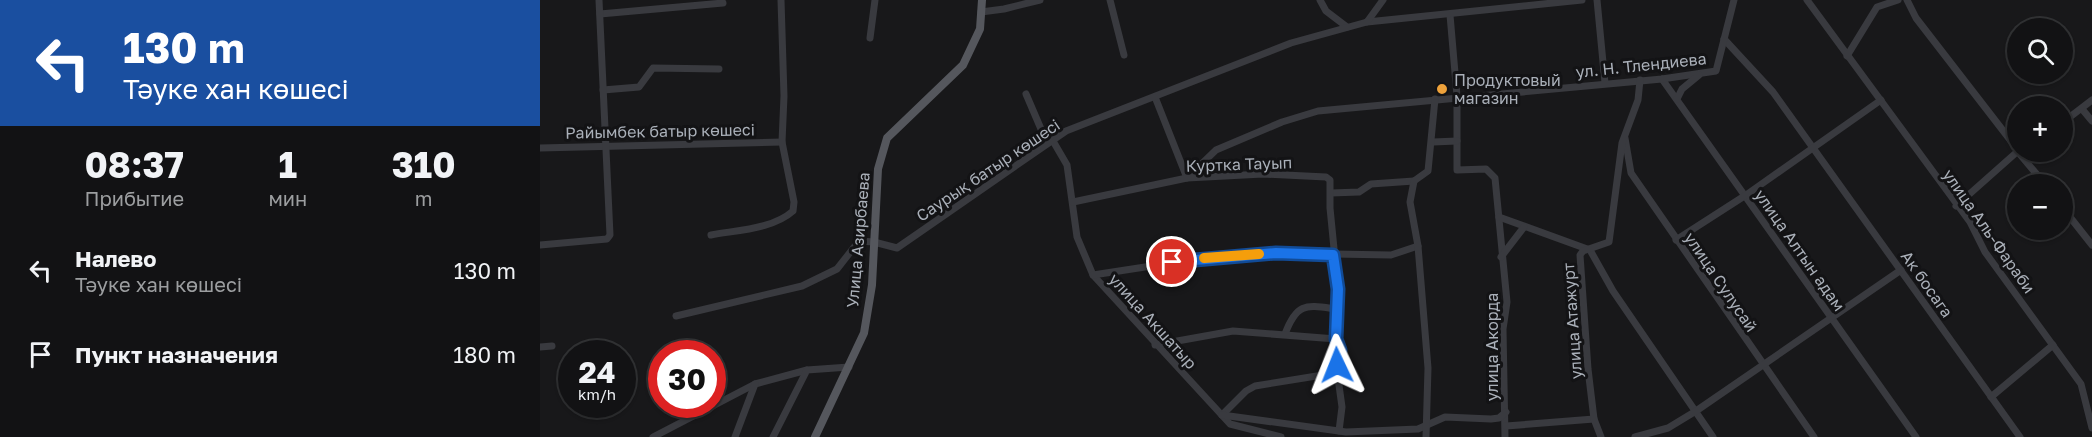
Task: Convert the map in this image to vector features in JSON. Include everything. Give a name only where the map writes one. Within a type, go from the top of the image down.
[{"type":"main road","name":"Улица Азирбаева","points":[[815,437],[864,333],[872,285],[878,169],[887,138],[963,65],[980,29],[982,0]]},
{"type":"street","points":[[540,245],[607,239],[611,230],[599,0]]},
{"type":"street","points":[[711,235],[757,227],[785,218],[793,211],[794,202],[782,142],[784,96],[781,0]]},
{"type":"street","points":[[870,38],[875,0]]},
{"type":"street","points":[[981,12],[1040,0]]},
{"type":"street","points":[[1110,0],[1124,55]]},
{"type":"street","points":[[1320,0],[1326,11],[1347,27]]},
{"type":"street","points":[[1367,22],[1383,0]]},
{"type":"street","name":"Саурық батыр көшесі","points":[[676,316],[802,286],[837,269],[859,241],[897,248],[1066,131],[1291,44],[1367,22],[1582,0]]},
{"type":"street","points":[[1597,0],[1605,83]]},
{"type":"street","points":[[1724,39],[1734,0]]},
{"type":"street","name":"улица Аль-Фараби","points":[[1807,0],[1956,206],[1970,222],[1985,252],[2081,384],[2092,428]]},
{"type":"street","points":[[1847,56],[1877,7],[1898,0]]},
{"type":"street","points":[[1907,0],[1916,18],[2007,136]]},
{"type":"street","points":[[600,14],[723,3]]},
{"type":"street","points":[[1433,142],[1457,141],[1457,96],[1450,15]]},
{"type":"street","name":"ул. Н. Тлендиева","points":[[1187,178],[1216,150],[1282,122],[1318,111],[1457,96],[1662,79],[1716,71],[1724,39]]},
{"type":"street","name":"Ак босага","points":[[1724,39],[1773,92],[2019,437]]},
{"type":"street","points":[[603,90],[639,87],[653,68],[719,69]]},
{"type":"street","points":[[1677,99],[1682,89],[1701,73]]},
{"type":"street","name":"улица Алтын адам","points":[[1662,79],[1916,437]]},
{"type":"street","name":"улица Атажурт","points":[[1601,437],[1594,419],[1580,255],[1609,242],[1625,135],[1638,99],[1640,80]]},
{"type":"street","name":"улица Акшатыр","points":[[1026,94],[1044,136],[1053,141],[1067,165],[1077,237],[1093,275],[1155,345],[1234,427],[1281,437]]},
{"type":"street","points":[[1155,97],[1187,178]]},
{"type":"street","points":[[1329,374],[1337,365],[1340,350],[1336,339],[1338,289],[1333,255],[1331,193],[1359,192],[1371,184],[1414,181],[1428,171],[1429,148],[1433,142],[1435,99]]},
{"type":"street","points":[[1676,240],[1746,195],[1881,100]]},
{"type":"street","points":[[2073,115],[2092,100]]},
{"type":"street","points":[[2082,109],[2092,121]]},
{"type":"street","name":"улица Сулусай","points":[[1625,135],[1631,173],[1814,437]]},
{"type":"street","name":"улица Акорда","points":[[1457,141],[1457,170],[1491,171],[1495,178],[1507,302],[1503,329],[1505,437]]},
{"type":"street","name":"Райымбек батыр көшесі","points":[[540,147],[782,142]]},
{"type":"street","points":[[1956,206],[2007,162]]},
{"type":"street","points":[[2027,162],[2037,174]]},
{"type":"street","name":"Куртка Тауып","points":[[1073,202],[1187,178],[1263,174],[1326,177],[1330,180],[1331,193]]},
{"type":"street","points":[[1414,181],[1410,202],[1418,246],[1428,368],[1426,437]]},
{"type":"street","points":[[1498,217],[1590,250],[1613,291],[1713,437]]},
{"type":"street","points":[[2073,221],[2092,245]]},
{"type":"street","points":[[1501,257],[1524,227]]},
{"type":"street","points":[[1093,275],[1210,257],[1276,253],[1391,255],[1418,246]]},
{"type":"street","points":[[1635,437],[1668,428],[1696,411],[1901,270]]},
{"type":"street","points":[[1285,334],[1296,311],[1304,306],[1336,309]]},
{"type":"street","points":[[1155,345],[1233,331],[1336,339]]},
{"type":"street","points":[[1991,397],[2053,345]]},
{"type":"street","points":[[540,348],[552,346]]},
{"type":"street","points":[[653,437],[755,384],[807,370],[849,367]]},
{"type":"street","points":[[773,437],[807,370]]},
{"type":"street","points":[[1222,416],[1246,391],[1256,386],[1329,374],[1338,378],[1341,388],[1339,431]]},
{"type":"street","points":[[735,437],[755,384]]},
{"type":"street","points":[[1222,416],[1339,431],[1418,429],[1445,417],[1491,419],[1499,418],[1506,412]]},
{"type":"street","points":[[1506,426],[1594,419]]},
{"type":"slow traffic","points":[[1204,258],[1259,254]]},
{"type":"place","name":"Продуктовый магазин","points":[[1442,89]]},
{"type":"route","points":[[1172,262],[1276,253],[1333,255],[1338,289],[1335,324],[1336,339],[1340,350],[1337,365]]}]
